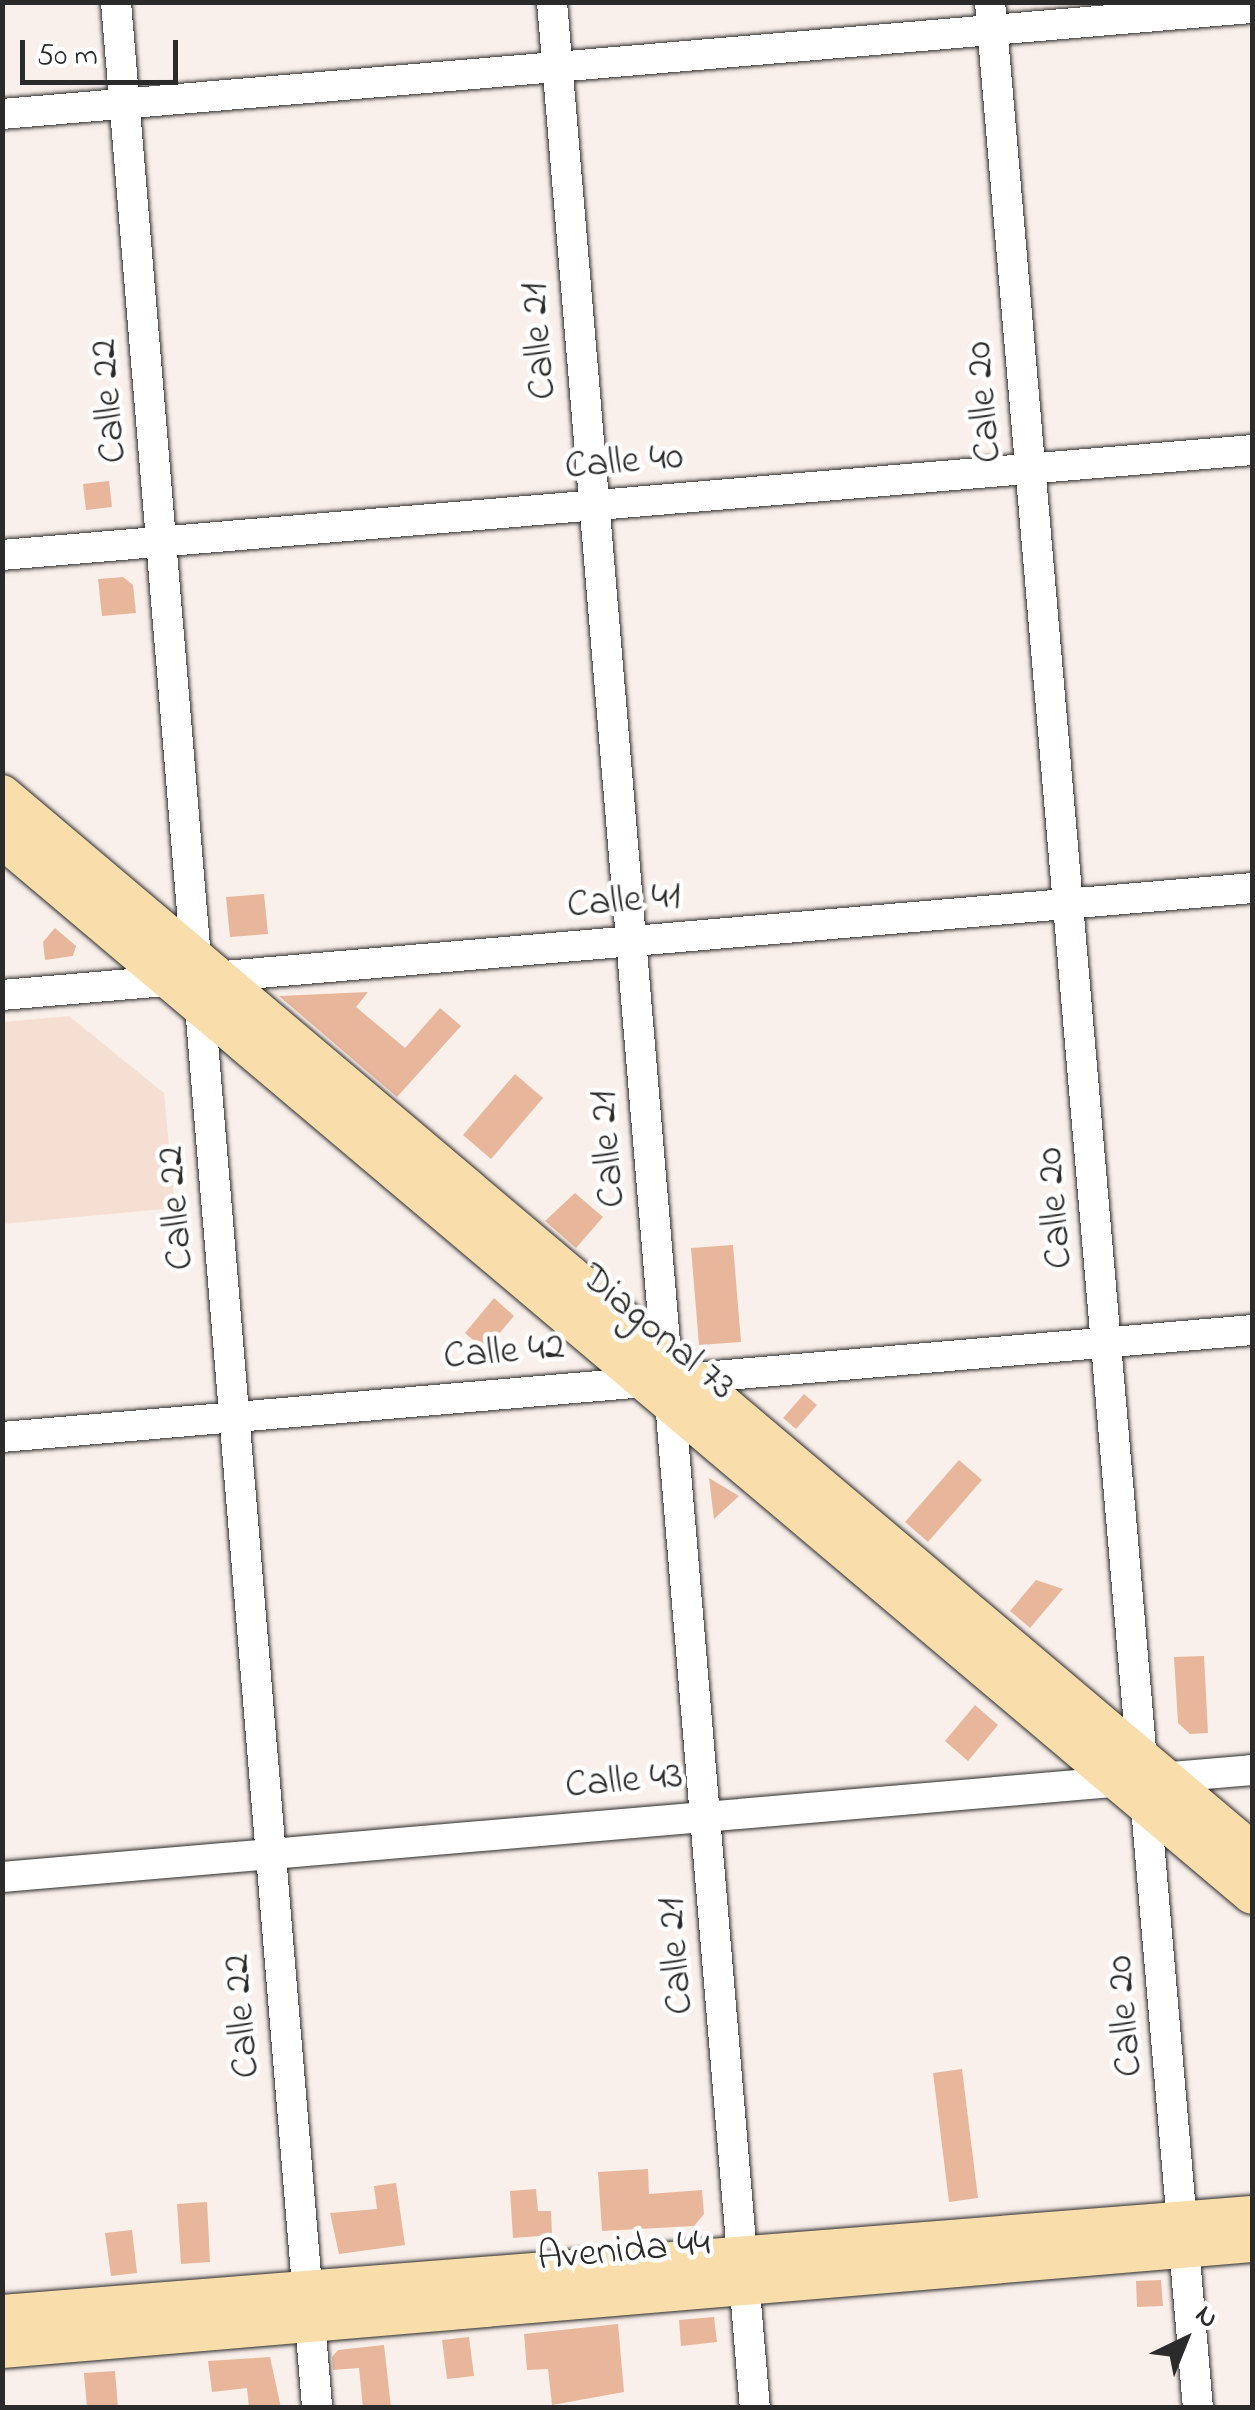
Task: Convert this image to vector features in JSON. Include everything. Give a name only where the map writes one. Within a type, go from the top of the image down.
[{"type":"main road","name":"Diagonal 73","points":[[2,794],[198,981],[1144,1780],[1252,1895]]},
{"type":"main road","name":"Diagonal 73","points":[[2,839],[198,981]]},
{"type":"main road","name":"Diagonal 73","points":[[1144,1780],[1252,1851]]},
{"type":"main road","name":"Avenida 44","points":[[1185,2236],[1252,2215]]},
{"type":"main road","name":"Avenida 44","points":[[2,2349],[307,2306],[743,2269],[1185,2236],[1252,2244]]},
{"type":"main road","name":"Avenida 44","points":[[2,2314],[307,2306]]},
{"type":"street","name":"Calle 22","points":[[116,2],[317,2408]]},
{"type":"street","name":"Calle 21","points":[[552,2],[754,2408]]},
{"type":"street","points":[[991,16],[1016,2]]},
{"type":"street","points":[[2,114],[557,66],[991,16],[1252,8]]},
{"type":"street","name":"Calle 20","points":[[991,16],[1198,2408]]},
{"type":"street","name":"Calle 40","points":[[2,555],[1252,450]]},
{"type":"street","name":"Calle 41","points":[[2,995],[1252,888]]},
{"type":"street","name":"Calle 42","points":[[2,1437],[1252,1330]]},
{"type":"street","name":"Calle 43","points":[[2,1878],[706,1814],[1252,1770]]},
{"type":"shaded area","points":[[69,1016],[164,1093],[175,1208],[3,1224],[3,1022]]},
{"type":"building","points":[[109,481],[112,507],[86,510],[83,484]]},
{"type":"building","points":[[123,577],[133,585],[136,613],[102,616],[98,579]]},
{"type":"building","points":[[264,894],[268,934],[230,937],[226,897]]},
{"type":"building","points":[[55,928],[76,946],[73,956],[45,960],[43,942]]},
{"type":"building","points":[[368,992],[356,1007],[405,1048],[440,1008],[461,1026],[397,1097],[279,996]]},
{"type":"building","points":[[515,1074],[543,1098],[491,1159],[463,1135]]},
{"type":"building","points":[[575,1193],[603,1217],[576,1248],[545,1221]]},
{"type":"building","points":[[733,1245],[741,1342],[699,1345],[691,1248]]},
{"type":"building","points":[[494,1298],[514,1316],[485,1350],[465,1333]]},
{"type":"building","points":[[804,1394],[817,1405],[796,1429],[783,1418]]},
{"type":"building","points":[[959,1460],[982,1480],[928,1542],[905,1522]]},
{"type":"building","points":[[709,1478],[739,1496],[714,1519]]},
{"type":"building","points":[[1036,1580],[1063,1589],[1030,1628],[1010,1611]]},
{"type":"building","points":[[1204,1656],[1208,1733],[1190,1734],[1178,1723],[1174,1657]]},
{"type":"building","points":[[975,1705],[998,1725],[968,1761],[945,1741]]},
{"type":"building","points":[[962,2069],[978,2198],[949,2202],[933,2073]]},
{"type":"building","points":[[648,2169],[649,2194],[702,2190],[704,2214],[694,2226],[602,2231],[598,2172]]},
{"type":"building","points":[[396,2183],[405,2245],[339,2254],[330,2213],[377,2209],[374,2186]]},
{"type":"building","points":[[536,2189],[538,2211],[551,2211],[552,2235],[513,2238],[510,2191]]},
{"type":"building","points":[[207,2202],[210,2262],[181,2264],[177,2204]]},
{"type":"building","points":[[132,2230],[137,2273],[111,2276],[105,2233]]},
{"type":"building","points":[[1161,2280],[1163,2306],[1137,2307],[1136,2281]]},
{"type":"building","points":[[714,2317],[717,2342],[681,2346],[679,2320]]},
{"type":"building","points":[[618,2324],[624,2392],[552,2405],[548,2369],[527,2370],[524,2334]]},
{"type":"building","points":[[469,2337],[474,2376],[447,2379],[442,2340]]},
{"type":"building","points":[[384,2345],[391,2408],[363,2408],[359,2368],[333,2370],[332,2357],[338,2350]]},
{"type":"building","points":[[270,2357],[281,2408],[249,2408],[247,2388],[212,2392],[208,2361]]},
{"type":"building","points":[[115,2371],[118,2408],[87,2408],[84,2373]]}]
